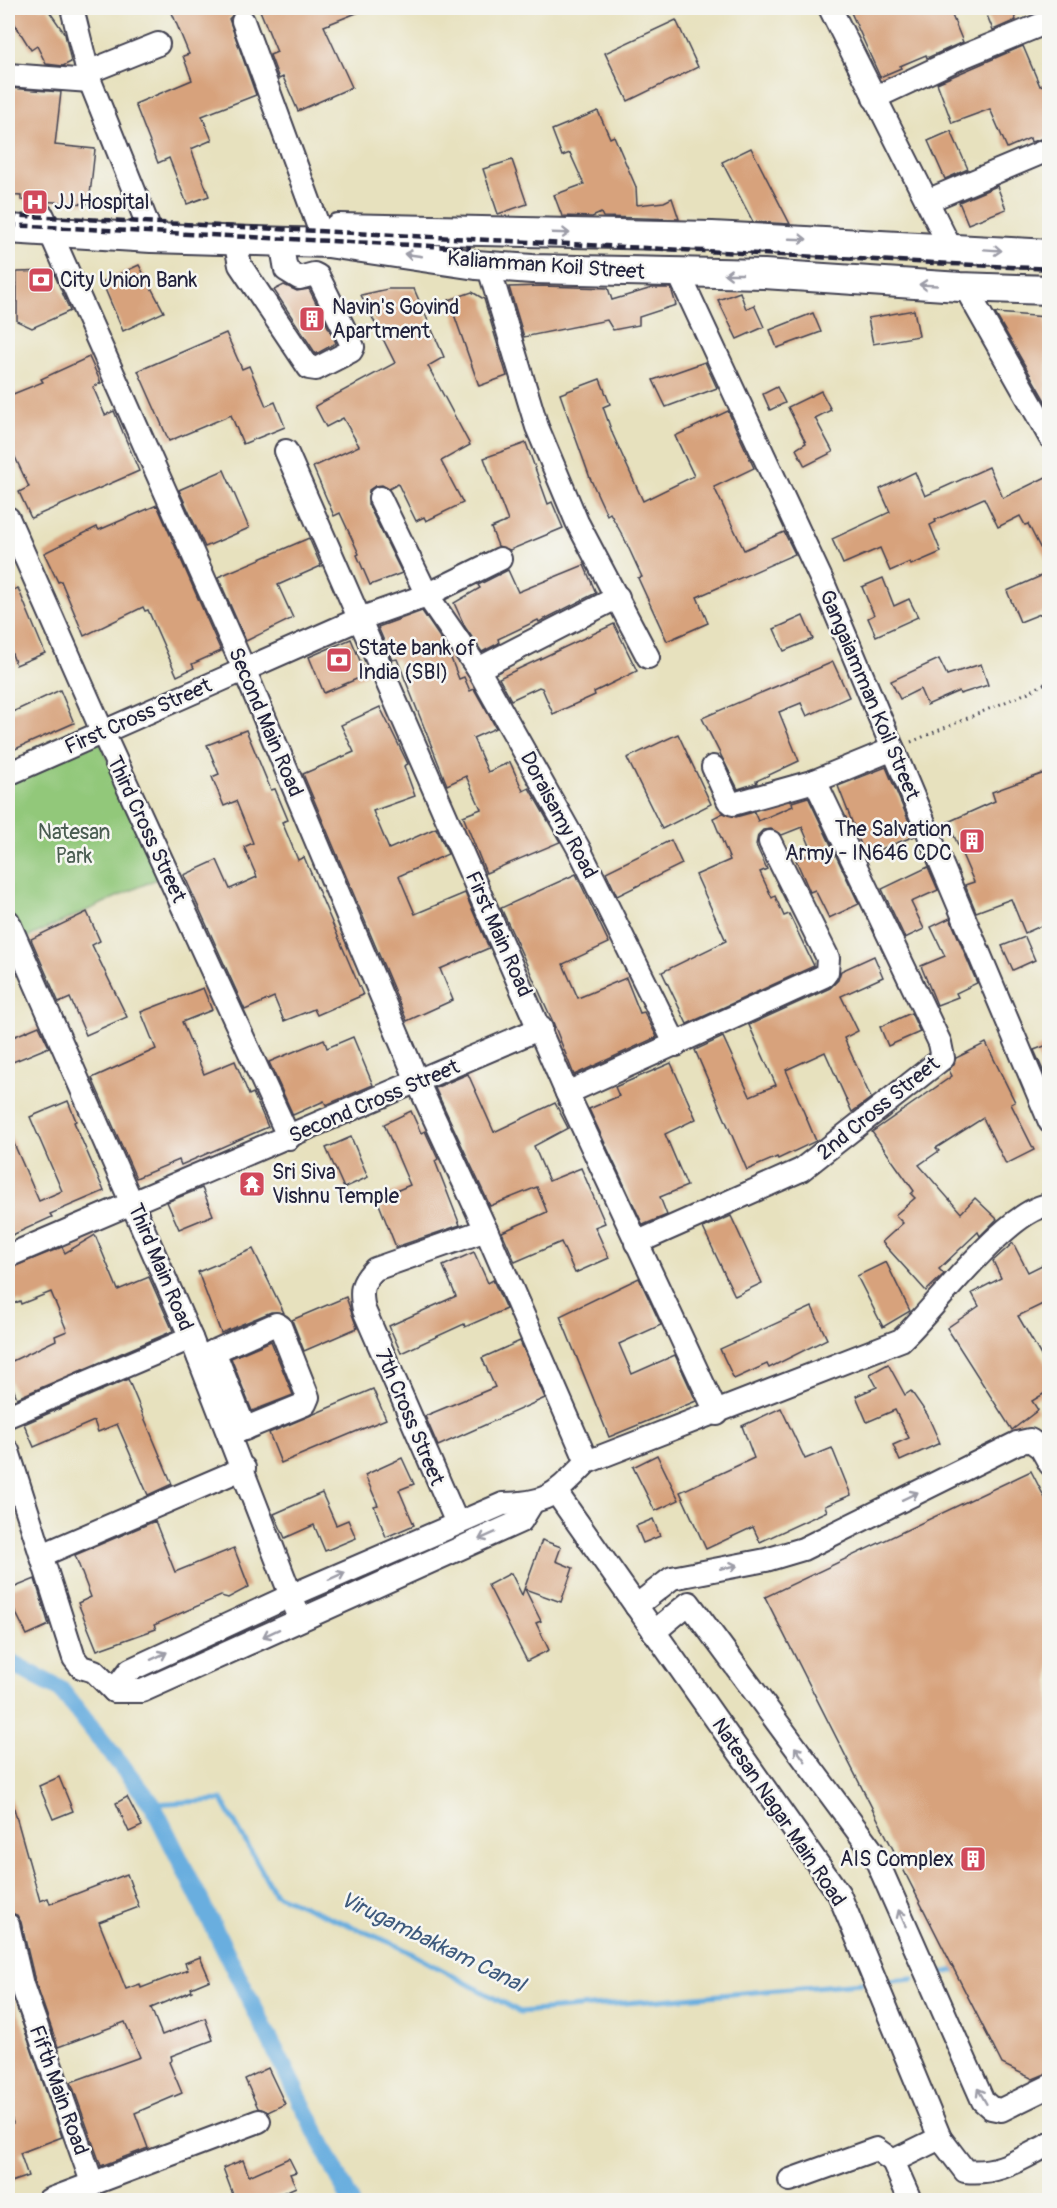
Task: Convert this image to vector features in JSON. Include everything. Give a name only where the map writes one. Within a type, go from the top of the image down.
[{"type":"main road","name":"Kaliamman Koil Street","points":[[8,214],[46,223],[149,230],[235,240],[328,243],[489,266],[679,274],[764,274],[1050,290]]},
{"type":"main road","name":"Kaliamman Koil Street","points":[[8,229],[46,223]]},
{"type":"main road","name":"Kaliamman Koil Street","points":[[149,230],[320,228],[712,236],[1050,254]]},
{"type":"street","points":[[72,8],[89,76],[149,230]]},
{"type":"street","points":[[831,8],[950,247]]},
{"type":"street","points":[[243,21],[320,228]]},
{"type":"street","points":[[874,98],[1050,21]]},
{"type":"street","points":[[8,75],[89,76],[158,44]]},
{"type":"street","points":[[927,201],[1050,149]]},
{"type":"street","name":"Second Main Road","points":[[46,223],[244,669],[418,1083],[486,1230],[587,1462]]},
{"type":"street","points":[[235,240],[240,265],[309,368],[316,369],[351,351],[353,347],[318,276],[314,274],[299,278],[285,268],[281,241]]},
{"type":"street","points":[[489,266],[537,427],[577,522],[648,657]]},
{"type":"street","name":"Gangaiamman Koil Street","points":[[679,274],[824,585],[1050,1122]]},
{"type":"street","points":[[965,287],[1050,437]]},
{"type":"street","name":"First Main Road","points":[[286,451],[541,1028],[567,1093],[717,1414]]},
{"type":"street","name":"Doraisamy Road","points":[[380,498],[427,595],[478,669],[579,849],[676,1046]]},
{"type":"street","name":"Third Cross Street","points":[[8,518],[103,733],[289,1138]]},
{"type":"street","name":"First Cross Street","points":[[8,774],[359,619],[427,595],[500,559]]},
{"type":"street","points":[[478,669],[618,597]]},
{"type":"street","points":[[713,767],[732,804],[815,781],[893,749]]},
{"type":"street","name":"2nd Cross Street","points":[[636,1244],[801,1170],[943,1058],[940,1043],[815,781]]},
{"type":"street","points":[[567,1093],[676,1046],[816,981],[827,972],[828,958],[770,842]]},
{"type":"street","name":"Third Main Road","points":[[8,921],[237,1432],[244,1468],[300,1619]]},
{"type":"street","name":"Second Cross Street","points":[[8,1256],[418,1083],[541,1028]]},
{"type":"street","points":[[114,1691],[130,1670],[290,1596],[503,1504],[532,1503],[556,1492],[587,1462],[717,1414],[901,1340],[919,1324],[971,1262],[1013,1224],[1043,1205],[1050,1205]]},
{"type":"street","name":"7th Cross Street","points":[[456,1523],[364,1310],[360,1294],[362,1281],[375,1269],[486,1230]]},
{"type":"street","points":[[8,1416],[270,1326],[280,1326],[308,1401],[237,1432]]},
{"type":"street","points":[[636,1606],[672,1578],[766,1560],[803,1549],[1017,1443],[1030,1440],[1041,1448],[1050,1464]]},
{"type":"street","points":[[8,1451],[74,1658],[81,1667],[94,1671],[114,1691],[142,1691],[521,1521],[532,1503]]},
{"type":"street","points":[[42,1556],[244,1468]]},
{"type":"street","name":"Natesan Nagar Main Road","points":[[556,1492],[839,1894],[940,2138],[965,2171],[985,2173],[1004,2168],[1050,2144]]},
{"type":"street","points":[[672,1578],[873,1852],[983,2101],[991,2108],[1001,2110],[1050,2086]]},
{"type":"street","points":[[654,1632],[689,1603]]},
{"type":"street","name":"Fifth Main Road","points":[[8,1925],[22,1985],[93,2185]]},
{"type":"street","points":[[49,2200],[259,2121]]},
{"type":"street","points":[[893,2161],[940,2138]]},
{"type":"street","points":[[790,2180],[876,2149],[893,2161],[910,2200]]},
{"type":"path","points":[[893,749],[1050,681]]},
{"type":"green space","name":"Natesan Park","points":[[100,741],[161,877],[22,940],[8,907],[8,783]]},
{"type":"building","points":[[8,8],[47,8],[65,34],[71,62],[63,66],[46,64],[37,46],[31,50],[8,13]]},
{"type":"building","points":[[170,8],[257,8],[238,9],[229,19],[256,95],[202,116],[212,140],[191,149],[209,196],[187,204],[169,158],[158,163],[135,104],[192,80],[183,56],[189,54]]},
{"type":"building","points":[[259,8],[369,8],[324,26],[352,87],[298,111],[283,77],[279,79],[270,55],[277,52]]},
{"type":"building","points":[[849,8],[949,8],[963,42],[927,58],[926,55],[880,77]]},
{"type":"building","points":[[984,8],[1011,8],[1016,20],[993,30]]},
{"type":"building","points":[[676,20],[698,67],[628,101],[605,53]]},
{"type":"building","points":[[1023,46],[1040,86],[1050,82],[1050,136],[1031,142],[1030,138],[1007,148],[990,109],[952,123],[937,83]]},
{"type":"building","points":[[8,88],[61,92],[55,145],[95,149],[89,204],[21,200],[21,196],[8,195]]},
{"type":"building","points":[[598,111],[610,138],[614,136],[636,187],[637,205],[664,202],[672,198],[679,219],[603,217],[601,213],[592,217],[562,216],[554,195],[584,184],[570,153],[562,156],[552,130]]},
{"type":"building","points":[[951,131],[968,169],[945,179],[928,141]]},
{"type":"building","points":[[751,148],[790,224],[753,222],[722,162]]},
{"type":"building","points":[[512,160],[527,204],[498,214],[483,169]]},
{"type":"building","points":[[997,186],[1006,209],[968,224],[959,202]]},
{"type":"building","points":[[139,265],[164,312],[123,331],[102,282]]},
{"type":"building","points":[[53,271],[70,311],[32,328],[17,321],[17,272]]},
{"type":"building","points":[[284,285],[297,291],[309,289],[336,343],[316,354],[274,290]]},
{"type":"building","points":[[509,287],[608,288],[612,300],[652,288],[671,288],[676,305],[639,317],[639,325],[613,330],[607,320],[524,337]]},
{"type":"building","points":[[388,289],[414,289],[444,357],[428,366],[470,445],[441,461],[463,503],[426,521],[424,517],[416,521],[398,484],[389,489],[382,485],[369,490],[368,504],[402,573],[370,585],[340,513],[334,516],[313,467],[359,446],[343,418],[326,427],[315,406],[395,363],[361,295]]},
{"type":"building","points":[[472,292],[484,299],[507,376],[479,386],[449,300]]},
{"type":"building","points":[[740,292],[746,309],[754,305],[764,327],[737,339],[718,300]]},
{"type":"building","points":[[914,310],[919,336],[873,344],[868,318]]},
{"type":"building","points":[[813,313],[821,332],[777,348],[770,330]]},
{"type":"building","points":[[995,313],[1046,317],[1047,404]]},
{"type":"building","points":[[226,333],[242,369],[249,366],[266,406],[275,402],[285,427],[243,444],[231,415],[169,441],[138,371]]},
{"type":"building","points":[[89,357],[101,383],[93,387],[105,415],[114,411],[139,471],[31,518],[19,492],[29,487],[15,457],[8,461],[8,396],[43,382],[41,379]]},
{"type":"building","points":[[705,362],[717,388],[666,407],[653,380]]},
{"type":"building","points":[[600,379],[610,404],[603,407],[643,501],[694,476],[675,436],[728,411],[754,468],[714,487],[744,550],[784,532],[795,554],[697,597],[708,623],[667,641],[638,578],[642,577],[625,540],[610,513],[607,515],[590,478],[560,394]]},
{"type":"building","points":[[777,387],[785,403],[770,410],[763,394]]},
{"type":"building","points":[[821,391],[831,410],[815,418],[833,452],[805,466],[796,449],[806,443],[788,407]]},
{"type":"building","points":[[526,443],[548,504],[552,502],[563,528],[510,550],[498,546],[491,528],[508,521],[484,458]]},
{"type":"building","points":[[989,467],[1003,498],[1050,475],[1050,567],[1028,524],[1025,525],[1020,516],[998,527],[984,498],[935,520],[936,522],[930,525],[941,552],[890,571],[880,548],[843,564],[832,539],[890,512],[880,489],[915,472],[925,496]]},
{"type":"building","points":[[224,470],[249,528],[205,547],[179,490]]},
{"type":"building","points":[[157,505],[221,651],[192,664],[194,668],[177,676],[148,610],[145,611],[143,607],[84,636],[61,581],[58,582],[44,553],[97,527],[99,530]]},
{"type":"building","points":[[309,538],[321,566],[278,585],[293,618],[246,641],[218,577]]},
{"type":"building","points":[[584,565],[596,593],[539,622],[538,620],[498,639],[499,643],[482,652],[465,627],[454,603],[480,588],[478,585],[508,570],[518,592]]},
{"type":"building","points":[[1050,572],[1050,610],[1020,622],[1007,591]]},
{"type":"building","points":[[883,578],[894,606],[909,599],[918,617],[876,636],[868,618],[874,615],[862,587]]},
{"type":"building","points":[[18,588],[45,653],[16,665],[8,643],[8,592]]},
{"type":"building","points":[[422,611],[447,648],[459,679],[464,677],[470,691],[474,689],[496,728],[473,738],[488,772],[510,762],[523,791],[529,788],[560,842],[486,873],[463,816],[481,809],[466,776],[447,785],[397,659],[392,660],[378,627]]},
{"type":"building","points":[[803,616],[813,639],[784,651],[774,629]]},
{"type":"building","points":[[614,624],[637,671],[594,692],[595,695],[553,714],[542,688],[539,687],[511,700],[499,678]]},
{"type":"building","points":[[351,639],[366,675],[324,693],[309,657]]},
{"type":"building","points":[[939,659],[947,675],[981,664],[988,685],[960,694],[959,691],[927,705],[920,689],[900,699],[891,681]]},
{"type":"building","points":[[833,662],[849,697],[807,716],[801,703],[779,712],[799,761],[756,781],[757,783],[738,789],[702,718]]},
{"type":"building","points":[[60,690],[74,723],[13,750],[8,737],[8,714]]},
{"type":"building","points":[[380,707],[408,764],[404,766],[415,796],[373,811],[389,849],[436,828],[448,854],[399,876],[415,914],[465,893],[489,948],[440,969],[453,1000],[407,1021],[303,774],[354,752],[341,725]]},
{"type":"building","points":[[246,730],[271,790],[275,789],[288,820],[282,822],[298,860],[304,857],[363,995],[317,1015],[314,1009],[284,1021],[274,997],[245,1010],[184,875],[217,860],[230,889],[257,877],[244,847],[253,843],[236,801],[224,806],[212,777],[219,774],[207,745]]},
{"type":"building","points":[[678,734],[711,804],[662,829],[627,758]]},
{"type":"building","points":[[886,767],[915,836],[865,855],[838,786]]},
{"type":"building","points":[[1050,771],[1050,922],[1025,933],[1011,899],[976,912],[965,885],[974,882],[948,822],[995,801],[992,792]]},
{"type":"building","points":[[808,797],[859,904],[829,918],[815,890],[810,892],[796,860],[813,853],[802,827],[782,835],[771,829],[763,830],[758,835],[756,845],[767,869],[760,872],[772,898],[775,896],[784,916],[789,914],[814,966],[687,1024],[662,972],[726,941],[696,875],[730,860],[713,818],[723,813],[736,817],[754,812],[758,821],[793,806],[792,802]]},
{"type":"building","points":[[671,840],[682,864],[617,896],[606,872]]},
{"type":"building","points":[[928,867],[938,890],[911,902],[924,929],[905,938],[882,889]]},
{"type":"building","points":[[576,874],[609,943],[563,964],[578,998],[626,978],[640,1013],[644,1012],[657,1037],[574,1075],[553,1022],[501,908]]},
{"type":"building","points":[[87,912],[100,941],[92,945],[127,1017],[86,1035],[70,998],[59,1003],[31,939]]},
{"type":"building","points":[[950,918],[977,983],[956,993],[958,997],[937,1005],[921,966],[945,956],[931,927]]},
{"type":"building","points":[[1025,937],[1035,960],[1013,970],[1002,946]]},
{"type":"building","points":[[874,956],[883,977],[841,996],[858,1031],[844,1038],[871,1098],[852,1112],[825,1052],[786,1070],[816,1141],[778,1159],[777,1157],[747,1170],[695,1050],[723,1037],[750,1096],[776,1085],[749,1025],[830,988],[838,980],[841,971]]},
{"type":"building","points":[[203,988],[212,1010],[182,1022],[204,1074],[235,1061],[249,1095],[253,1093],[268,1127],[181,1165],[179,1160],[136,1178],[92,1078],[156,1049],[141,1012]]},
{"type":"building","points":[[911,1013],[920,1032],[888,1046],[880,1027]]},
{"type":"building","points":[[39,1026],[49,1047],[8,1064],[8,1039]]},
{"type":"building","points":[[353,1037],[373,1085],[326,1105],[324,1101],[293,1115],[269,1062],[324,1039],[327,1048]]},
{"type":"building","points":[[986,1043],[1015,1102],[1011,1104],[1034,1150],[1006,1164],[983,1118],[936,1148],[939,1151],[919,1165],[961,1213],[975,1198],[997,1219],[980,1236],[978,1232],[939,1269],[944,1274],[926,1291],[882,1242],[903,1223],[895,1215],[915,1198],[911,1194],[914,1191],[872,1132],[952,1076],[949,1070],[956,1058]]},
{"type":"building","points":[[1050,1044],[1050,1086],[1034,1050]]},
{"type":"building","points":[[671,1063],[696,1119],[665,1134],[687,1186],[660,1197],[667,1215],[643,1225],[589,1109],[619,1096],[615,1087]]},
{"type":"building","points":[[468,1074],[494,1132],[555,1103],[568,1128],[534,1146],[549,1181],[581,1168],[605,1223],[595,1227],[609,1258],[575,1273],[561,1242],[515,1262],[502,1232],[547,1212],[537,1187],[490,1206],[435,1088]]},
{"type":"building","points":[[68,1101],[76,1121],[74,1122],[104,1191],[50,1214],[52,1217],[8,1237],[8,1130],[39,1201],[62,1191],[30,1117]]},
{"type":"building","points":[[411,1111],[421,1133],[425,1131],[438,1159],[435,1161],[460,1225],[396,1247],[377,1199],[410,1185],[384,1124]]},
{"type":"building","points":[[351,1137],[368,1177],[344,1188],[326,1148]]},
{"type":"building","points":[[202,1188],[213,1215],[179,1229],[167,1202]]},
{"type":"building","points":[[731,1216],[762,1283],[735,1296],[703,1228]]},
{"type":"building","points":[[95,1235],[118,1290],[149,1277],[173,1331],[17,1398],[8,1376],[8,1363],[56,1340],[55,1336],[67,1331],[51,1292],[21,1304],[20,1301],[8,1306],[8,1269],[62,1247],[65,1253]]},
{"type":"building","points":[[1013,1243],[1028,1272],[1050,1261],[1049,1301],[1018,1316],[1050,1371],[1050,1390],[1032,1401],[1038,1410],[1012,1430],[947,1328],[979,1306],[972,1293],[1001,1278],[993,1261]]},
{"type":"building","points":[[253,1249],[284,1313],[271,1312],[221,1333],[198,1272]]},
{"type":"building","points":[[474,1252],[488,1283],[493,1280],[506,1309],[465,1327],[464,1324],[401,1353],[389,1326],[456,1296],[443,1266]]},
{"type":"building","points":[[886,1262],[910,1311],[883,1327],[857,1276]]},
{"type":"building","points":[[639,1278],[661,1325],[619,1344],[632,1374],[675,1355],[696,1401],[609,1437],[560,1316]]},
{"type":"building","points":[[346,1297],[357,1328],[304,1351],[292,1320]]},
{"type":"building","points":[[812,1307],[827,1339],[769,1368],[767,1364],[734,1379],[720,1349]]},
{"type":"building","points":[[271,1341],[293,1395],[252,1411],[231,1358]]},
{"type":"building","points":[[520,1341],[545,1398],[438,1446],[425,1416],[495,1387],[482,1358]]},
{"type":"building","points":[[888,1364],[905,1395],[911,1391],[927,1414],[940,1443],[900,1461],[893,1445],[909,1438],[895,1410],[867,1422],[856,1396],[877,1387],[870,1374]]},
{"type":"building","points":[[128,1379],[172,1484],[148,1495],[117,1424],[98,1432],[94,1421],[34,1447],[24,1424]]},
{"type":"building","points":[[373,1389],[386,1419],[281,1463],[269,1433]]},
{"type":"building","points":[[781,1408],[805,1459],[832,1448],[851,1495],[825,1506],[827,1511],[760,1542],[753,1527],[706,1549],[680,1492],[754,1458],[742,1426]]},
{"type":"building","points":[[657,1455],[679,1500],[655,1511],[633,1467]]},
{"type":"building","points":[[402,1458],[414,1484],[399,1490],[414,1525],[386,1537],[374,1506],[378,1505],[365,1475]]},
{"type":"building","name":"AIS Complex","points":[[1031,1471],[1050,1508],[1050,2072],[1033,2079],[1002,2064],[765,1597]]},
{"type":"building","points":[[322,1493],[336,1525],[348,1520],[356,1538],[325,1551],[314,1525],[285,1538],[274,1514]]},
{"type":"building","points":[[653,1519],[660,1536],[643,1543],[636,1526]]},
{"type":"building","points":[[155,1521],[175,1572],[234,1548],[249,1587],[228,1598],[221,1596],[154,1625],[156,1629],[97,1650],[78,1603],[91,1597],[75,1555]]},
{"type":"building","points":[[542,1540],[561,1547],[556,1561],[573,1568],[561,1602],[525,1589],[541,1621],[536,1623],[549,1650],[527,1661],[488,1585],[511,1573],[522,1595]]},
{"type":"building","points":[[35,1579],[49,1625],[27,1635],[15,1611],[11,1613],[8,1590]]},
{"type":"building","points":[[59,1777],[73,1811],[53,1819],[39,1786]]},
{"type":"building","points":[[127,1797],[142,1826],[129,1832],[116,1803]]},
{"type":"building","points":[[11,1798],[40,1901],[48,1898],[50,1904],[127,1874],[139,1907],[99,1922],[126,1989],[140,1984],[141,1988],[188,1970],[185,1963],[200,1957],[210,1980],[191,1988],[192,1991],[151,2008],[162,2035],[205,2018],[213,2040],[171,2056],[172,2060],[169,2062],[182,2093],[135,2113],[148,2148],[101,2166],[71,2082],[140,2057],[125,2022],[58,2047],[35,1981],[21,1922],[17,1915],[8,1912],[8,1799]]},
{"type":"building","points":[[8,1982],[62,2137],[20,2153],[28,2176],[8,2183],[8,2124],[13,2123],[8,2109]]},
{"type":"building","points":[[268,2068],[285,2104],[268,2112],[258,2108],[245,2079]]},
{"type":"building","points":[[289,2158],[296,2172],[290,2174],[296,2187],[266,2200],[235,2200],[223,2168],[243,2160],[249,2176]]},
{"type":"waterway","name":"Virugambakkam Canal","points":[[8,1661],[61,1690],[152,1804],[350,2200]]},
{"type":"waterway","name":"Virugambakkam Canal","points":[[152,1804],[222,1800],[275,1894],[396,1945],[520,2012],[861,1983]]},
{"type":"waterway","name":"Virugambakkam Canal","points":[[942,1973],[961,1969]]},
{"type":"waterway","name":"Virugambakkam Canal","points":[[891,1981],[913,1979]]},
{"type":"railway","points":[[8,215],[1050,269]]},
{"type":"railway","points":[[8,225],[471,248]]},
{"type":"place","name":"JJ Hospital","points":[[35,202]]},
{"type":"place","name":"City Union Bank","points":[[41,280]]},
{"type":"place","name":"Navin's Govind Apartment","points":[[312,319]]},
{"type":"place","name":"State bank of India (SBI)","points":[[339,660]]},
{"type":"place","name":"The Salvation Army - IN646 CDC","points":[[972,841]]},
{"type":"place","name":"Sri Siva Vishnu Temple","points":[[252,1184]]},
{"type":"place","name":"AIS Complex","points":[[973,1859]]}]
